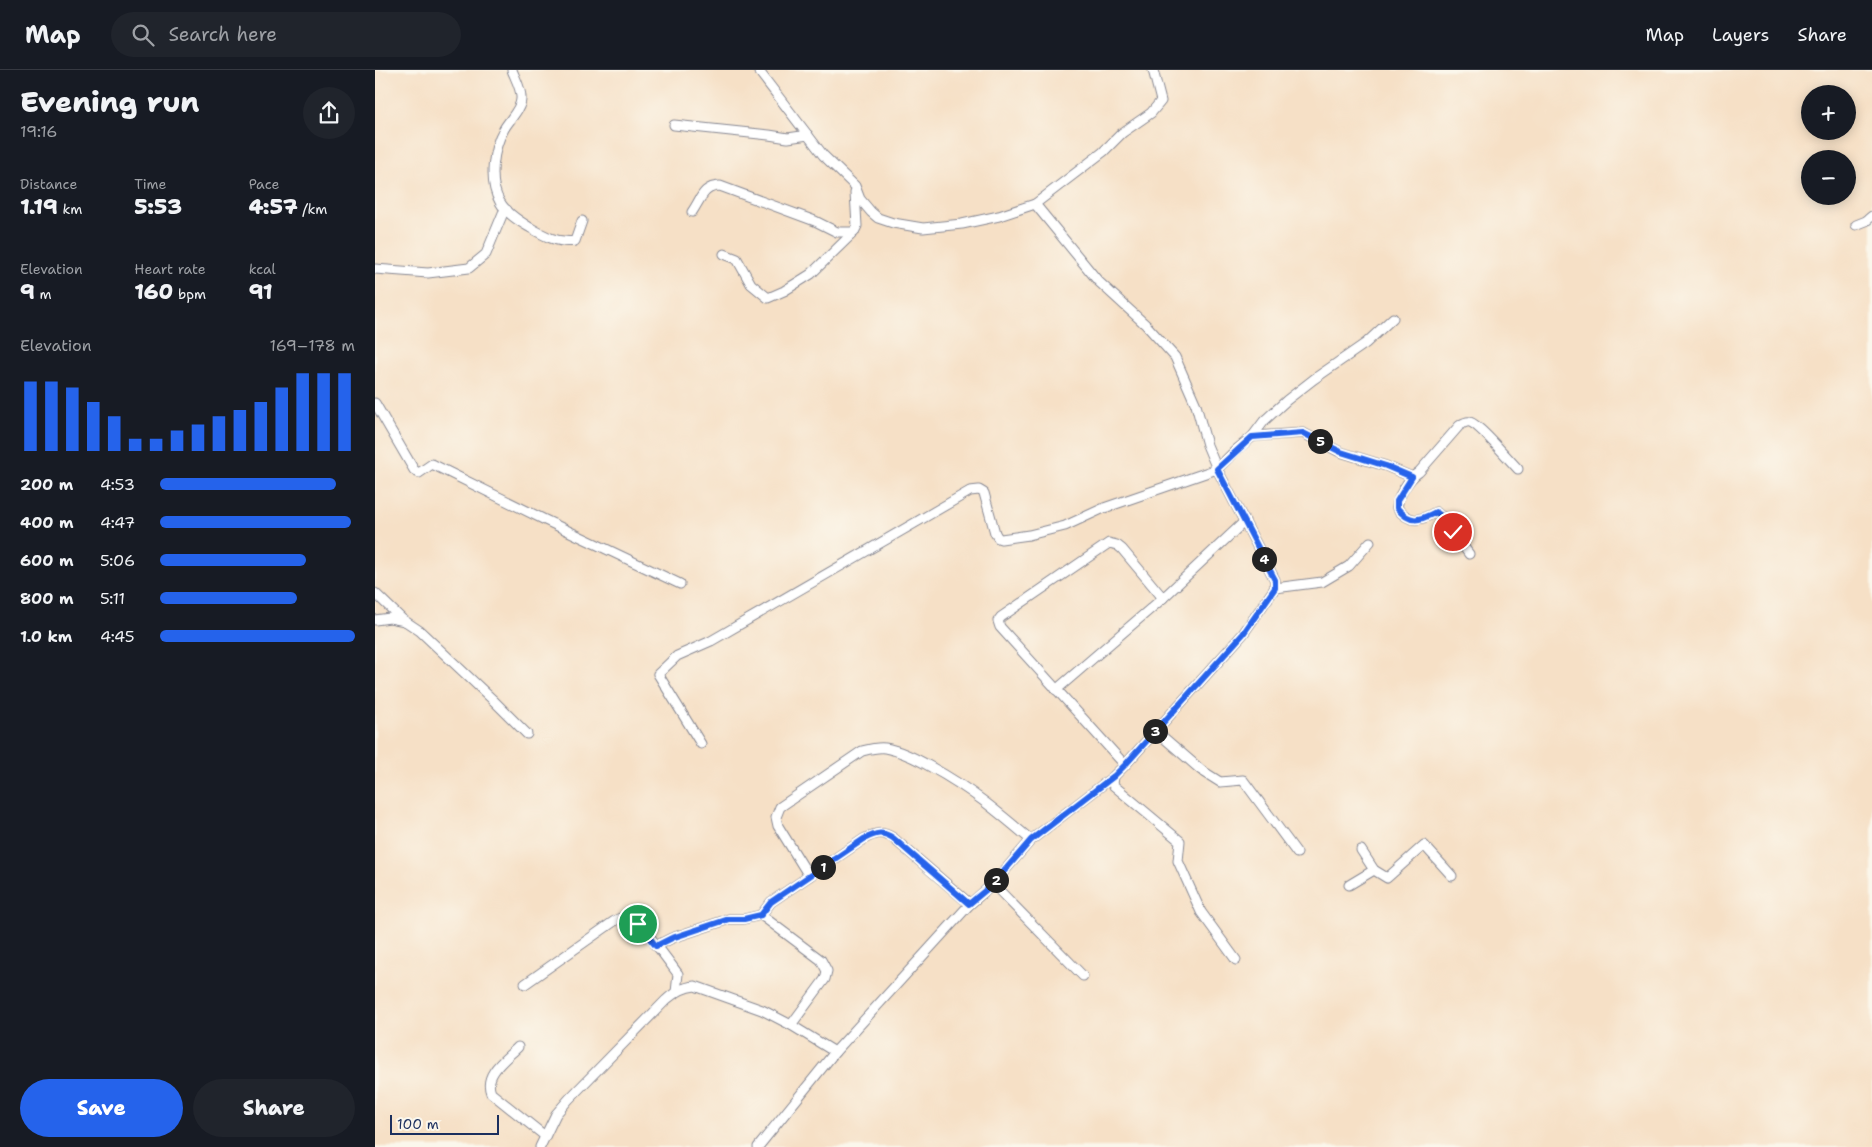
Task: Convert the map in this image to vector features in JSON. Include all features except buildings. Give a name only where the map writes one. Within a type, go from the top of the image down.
[{"type":"street","points":[[512,70],[521,98],[520,104],[503,132],[493,164],[495,184],[500,202],[516,220],[565,243],[575,240],[582,221]]},
{"type":"street","points":[[758,70],[823,155],[855,186],[860,199],[878,218],[893,223],[923,228],[962,224],[999,216],[1035,204],[1103,152],[1122,132],[1157,108],[1161,101],[1153,70]]},
{"type":"street","points":[[674,124],[769,134],[788,138],[808,135]]},
{"type":"street","points":[[692,212],[706,190],[711,186],[720,186],[815,221],[837,232],[854,232]]},
{"type":"street","points":[[724,254],[737,259],[751,284],[768,298],[784,291],[811,274],[854,232],[857,226],[855,186]]},
{"type":"street","points":[[759,1146],[835,1052],[969,904],[993,884],[1031,840],[1114,776],[1125,765],[1243,634],[1275,588],[1275,580],[1217,469],[1207,445],[1196,405],[1175,357],[1146,325],[1099,282],[1035,204]]},
{"type":"street","points":[[375,269],[428,273],[469,268],[486,254],[503,213],[507,210]]},
{"type":"street","points":[[1856,225],[1872,216]]},
{"type":"street","points":[[701,744],[658,674],[677,656],[711,641],[970,491],[979,490],[985,493],[995,533],[1001,539],[1029,535],[1065,526],[1104,508],[1217,469],[1252,437],[1265,421],[1287,400],[1366,343],[1393,318]]},
{"type":"street","points":[[375,403],[413,470],[419,473],[432,464],[543,520],[680,584]]},
{"type":"street","points":[[1469,554],[1445,519],[1436,512],[1417,520],[1408,518],[1397,508],[1397,501],[1412,477],[1419,472],[1459,426],[1465,422],[1469,422],[1479,429],[1518,469]]},
{"type":"street","points":[[1252,437],[1303,433],[1341,452],[1386,466],[1412,477]]},
{"type":"street","points":[[1056,690],[1163,598],[1245,521]]},
{"type":"street","points":[[1275,588],[1322,582],[1349,566],[1370,542]]},
{"type":"street","points":[[1125,765],[998,624],[1001,618],[1109,543],[1117,545],[1122,549],[1163,598]]},
{"type":"street","points":[[375,593],[492,699],[527,734]]},
{"type":"street","points":[[375,620],[390,618],[405,621]]},
{"type":"street","points":[[1156,731],[1201,770],[1220,782],[1243,780],[1297,853]]},
{"type":"street","points":[[809,876],[778,826],[776,821],[777,812],[780,807],[797,794],[862,751],[872,748],[884,748],[912,757],[959,782],[1031,840]]},
{"type":"street","points":[[1114,776],[1113,785],[1181,841],[1178,861],[1201,912],[1236,960]]},
{"type":"street","points":[[656,946],[672,938],[729,919],[744,919],[761,915],[771,902],[879,832],[887,834],[969,904]]},
{"type":"street","points":[[1361,850],[1374,870],[1387,878],[1424,845],[1452,876]]},
{"type":"street","points":[[1349,885],[1374,870]]},
{"type":"street","points":[[993,884],[1083,976]]},
{"type":"street","points":[[761,915],[821,960],[827,971],[825,979],[791,1025]]},
{"type":"street","points":[[525,984],[621,918],[633,919],[678,974],[676,992]]},
{"type":"street","points":[[540,1147],[556,1114],[569,1099],[676,992],[687,986],[695,986],[761,1010],[791,1025],[835,1052]]},
{"type":"street","points":[[518,1047],[489,1078],[489,1088],[491,1093],[545,1136]]},
{"type":"route","points":[[638,924],[656,946],[672,938],[729,919],[744,919],[761,915],[771,902],[864,839],[879,832],[893,838],[969,904],[993,884],[1031,840],[1114,776],[1125,765],[1243,634],[1275,588],[1275,580],[1217,469],[1252,437],[1303,433],[1341,452],[1386,466],[1412,477],[1397,501],[1397,508],[1401,514],[1417,520],[1436,512],[1445,519],[1453,532]]}]
